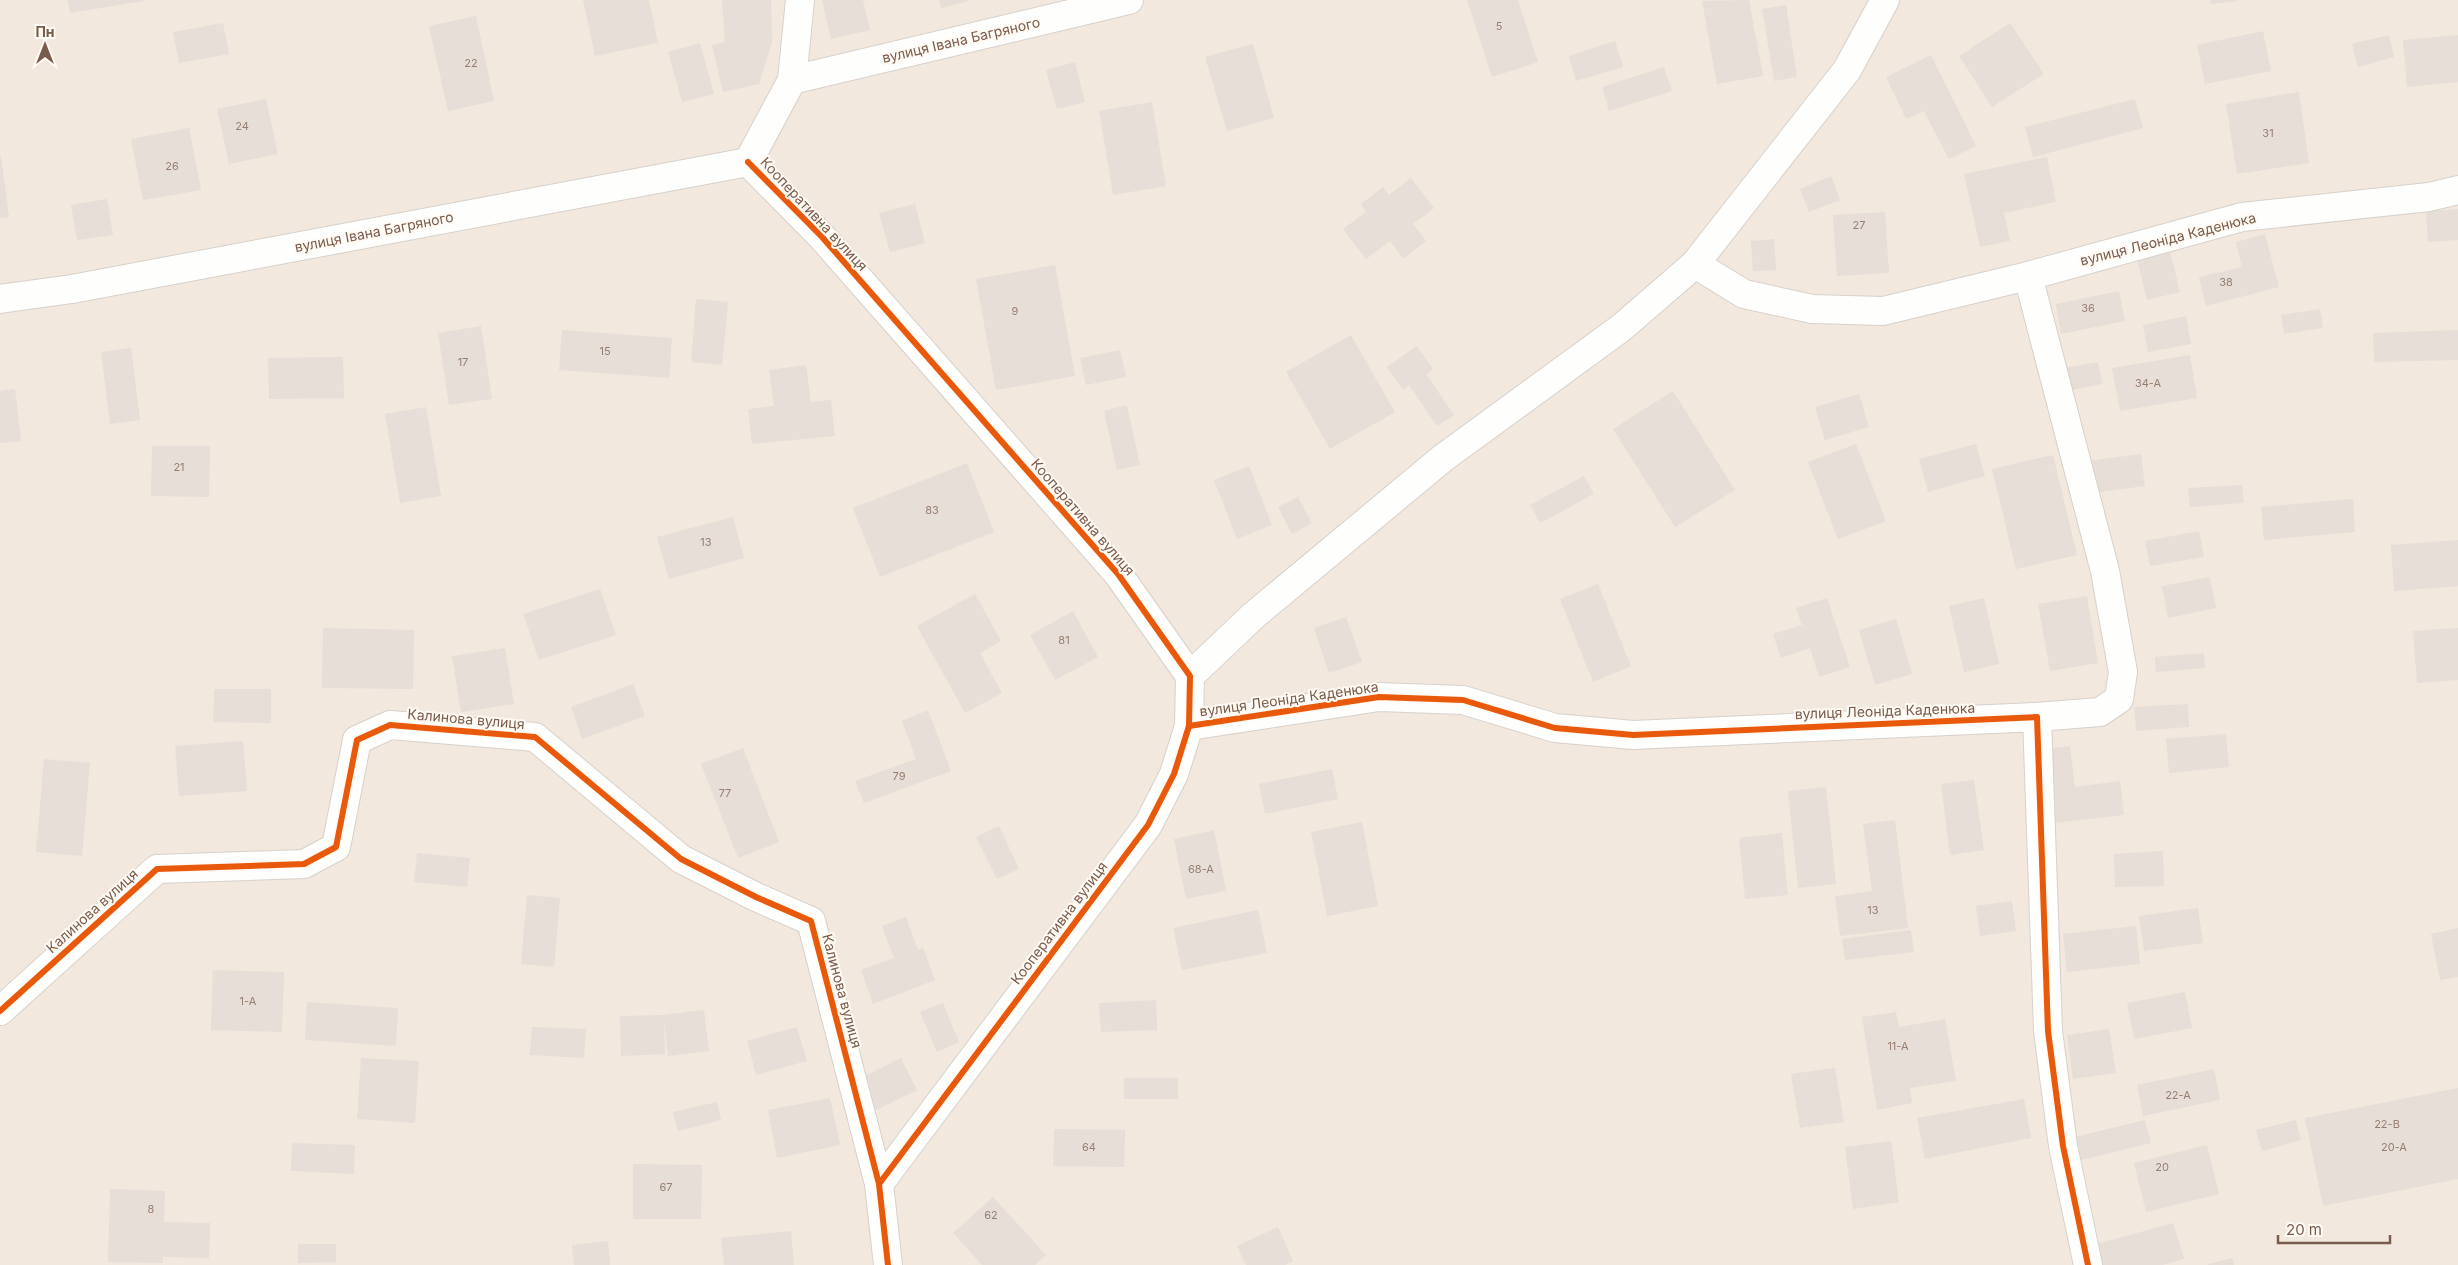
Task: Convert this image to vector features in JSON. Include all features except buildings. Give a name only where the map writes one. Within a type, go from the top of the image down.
[{"type":"street","name":"Кооперативна вулиця","points":[[800,0],[792,80],[748,162],[822,237],[1118,574],[1190,676],[1189,726],[1174,774],[1148,825],[880,1184]]},
{"type":"street","name":"вулиця Івана Багряного","points":[[792,80],[1129,0]]},
{"type":"street","points":[[1190,676],[1253,616],[1443,458],[1621,328],[1696,264],[1847,70],[1885,0]]},
{"type":"street","name":"вулиця Івана Багряного","points":[[0,299],[82,287],[748,162]]},
{"type":"street","name":"вулиця Леоніда Каденюка","points":[[1696,264],[1744,294],[1812,309],[1883,311],[2028,276],[2242,217],[2429,196],[2458,190]]},
{"type":"street","name":"вулиця Леоніда Каденюка","points":[[1189,726],[1379,697],[1463,700],[1555,728],[1633,735],[2037,717],[2100,712],[2119,698],[2123,672],[2105,571],[2028,276]]},
{"type":"street","points":[[2037,717],[2048,1030],[2062,1146],[2088,1265]]},
{"type":"street","name":"Калинова вулиця","points":[[0,1011],[157,869],[304,864],[336,847],[356,740],[390,725],[535,738],[681,859],[756,898],[811,921],[880,1184]]},
{"type":"street","points":[[880,1184],[888,1265]]},
{"type":"shaded area","points":[[0,0],[2458,0],[2458,1265],[0,1265]]},
{"type":"cycle path","points":[[748,162],[822,237],[1118,574],[1190,676],[1189,726],[1174,774],[1148,825],[879,1184],[888,1265]]},
{"type":"cycle path","points":[[1189,726],[1379,697],[1463,700],[1555,728],[1633,735],[2037,717],[2048,1031],[2063,1146],[2088,1265]]},
{"type":"cycle path","points":[[0,1011],[157,869],[304,864],[336,847],[357,740],[390,725],[535,737],[681,859],[756,897],[811,921],[879,1184]]}]
